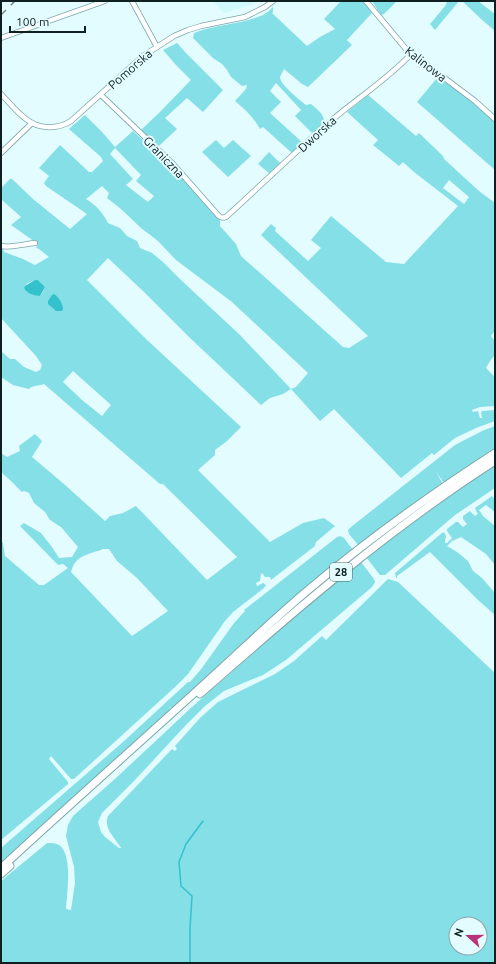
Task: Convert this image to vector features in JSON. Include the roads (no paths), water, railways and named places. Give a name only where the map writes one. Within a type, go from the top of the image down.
[{"type":"main road","name":"28","points":[[1,868],[255,636],[308,591],[381,532],[452,481],[495,453]]},
{"type":"main road","name":"28","points":[[1,874],[197,696],[309,599],[398,528],[495,461]]},
{"type":"street","points":[[1,38],[105,1]]},
{"type":"street","points":[[132,1],[157,46]]},
{"type":"street","name":"Pomorska","points":[[1,94],[24,118],[32,123],[48,127],[66,124],[157,46],[188,30],[245,17],[274,1]]},
{"type":"street","name":"Kalinowa","points":[[366,1],[411,54],[475,101],[495,119]]},
{"type":"street","name":"Dworska","points":[[226,217],[325,126],[411,54]]},
{"type":"street","name":"Graniczna","points":[[100,95],[172,164],[220,217],[226,217]]},
{"type":"street","points":[[1,153],[32,123]]},
{"type":"street","points":[[1,246],[9,247],[35,243]]},
{"type":"waterway","points":[[190,963],[192,896],[181,886],[179,862],[186,844],[203,821]]},
{"type":"railway","points":[[1,15],[15,1]]}]
